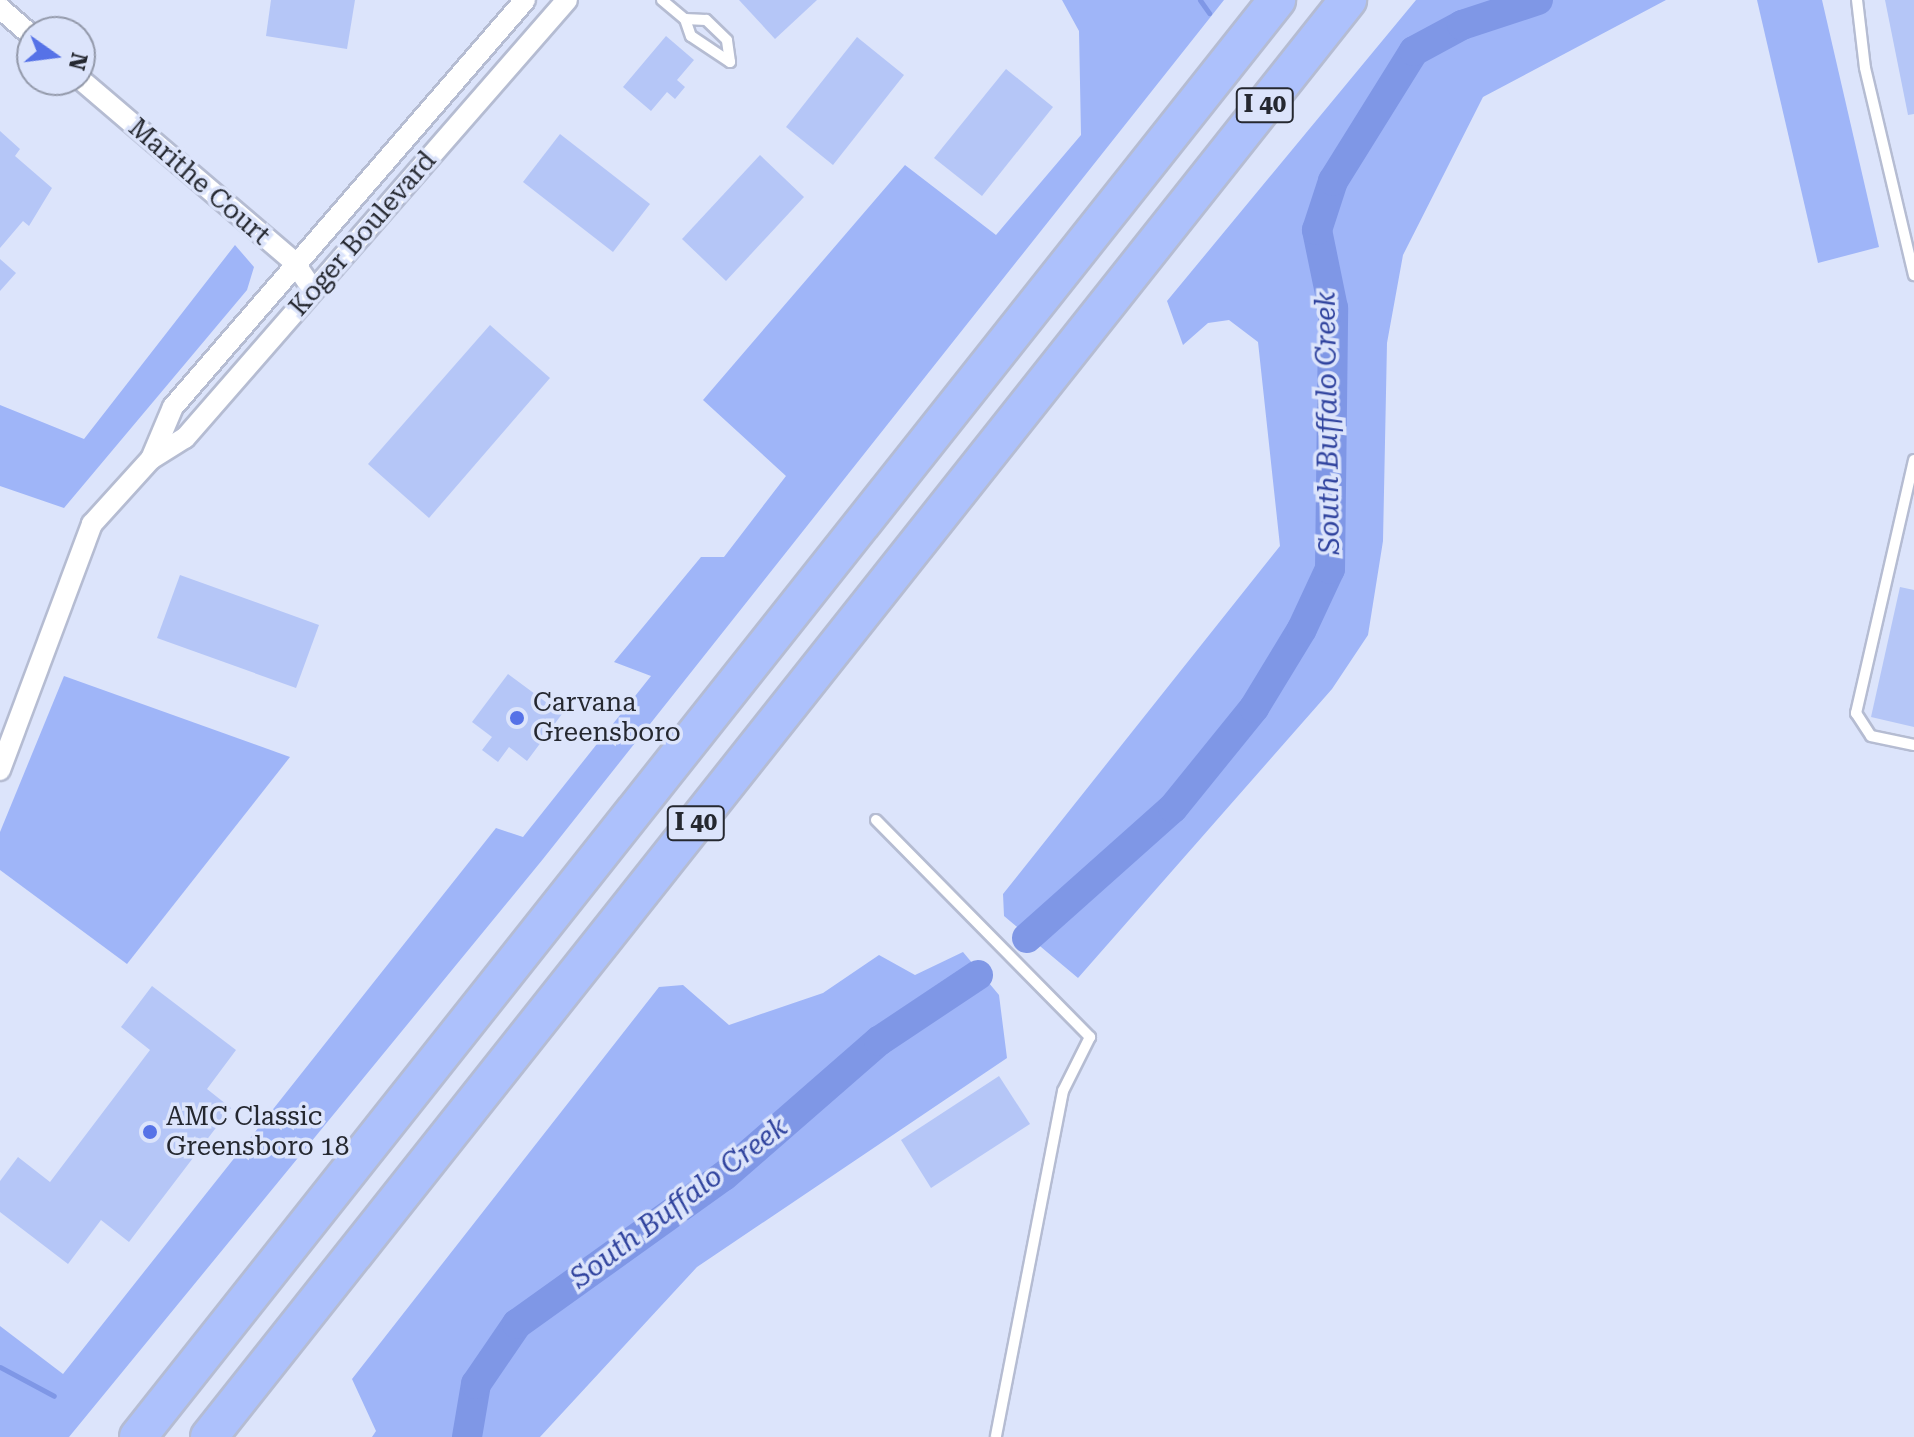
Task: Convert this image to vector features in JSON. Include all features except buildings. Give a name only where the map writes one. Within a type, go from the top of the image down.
[{"type":"highway","name":"I 40","points":[[138,1437],[1277,0]]},
{"type":"highway","name":"I 40","points":[[209,1437],[1348,0]]},
{"type":"street","name":"Koger Boulevard","points":[[151,459],[173,407],[294,262],[367,191],[525,0]]},
{"type":"street","name":"Koger Boulevard","points":[[0,770],[92,524],[151,459],[185,438],[567,0]]},
{"type":"street","points":[[0,8],[16,22]]},
{"type":"street","name":"Marithe Court","points":[[96,93],[294,262],[313,290]]},
{"type":"lane","points":[[662,0],[685,19],[691,36],[730,62],[727,40],[706,20],[685,19]]},
{"type":"lane","points":[[1857,0],[1865,68],[1914,275]]},
{"type":"lane","points":[[1914,460],[1856,713],[1871,736],[1914,745]]},
{"type":"lane","points":[[876,820],[1090,1037],[1063,1091],[996,1437]]},
{"type":"shaded area","points":[[1062,0],[1224,0],[543,859],[69,1437],[0,1437],[0,1326],[63,1374],[496,828],[523,837],[651,676],[614,662],[701,557],[724,557],[786,476],[703,400],[905,165],[996,235],[1081,135],[1079,31]]},
{"type":"shaded area","points":[[1416,0],[1666,0],[1483,97],[1403,255],[1387,343],[1383,541],[1368,635],[1332,689],[1078,978],[1004,916],[1003,894],[1280,546],[1258,342],[1229,320],[1208,323],[1183,345],[1167,301]]},
{"type":"shaded area","points":[[1757,0],[1822,0],[1879,247],[1818,263]]},
{"type":"shaded area","points":[[235,245],[254,267],[247,290],[64,508],[0,486],[0,405],[84,439]]},
{"type":"shaded area","points":[[64,676],[290,757],[127,964],[0,870],[0,832]]},
{"type":"shaded area","points":[[963,952],[999,995],[1007,1058],[697,1267],[540,1437],[372,1437],[376,1431],[352,1379],[659,987],[683,985],[729,1025],[823,993],[879,955],[915,975]]},
{"type":"waterway","points":[[1200,0],[1209,13]]},
{"type":"waterway","name":"South Buffalo Creek","points":[[1027,938],[1173,808],[1254,708],[1302,629],[1330,569],[1333,308],[1317,230],[1333,181],[1414,51],[1462,25],[1538,0]]},
{"type":"waterway","name":"South Buffalo Creek","points":[[467,1437],[476,1384],[517,1324],[724,1176],[879,1041],[978,975]]},
{"type":"waterway","points":[[0,1367],[54,1396]]},
{"type":"place","name":"Carvana Greensboro","points":[[517,718]]},
{"type":"place","name":"AMC Classic Greensboro 18","points":[[150,1132]]}]
